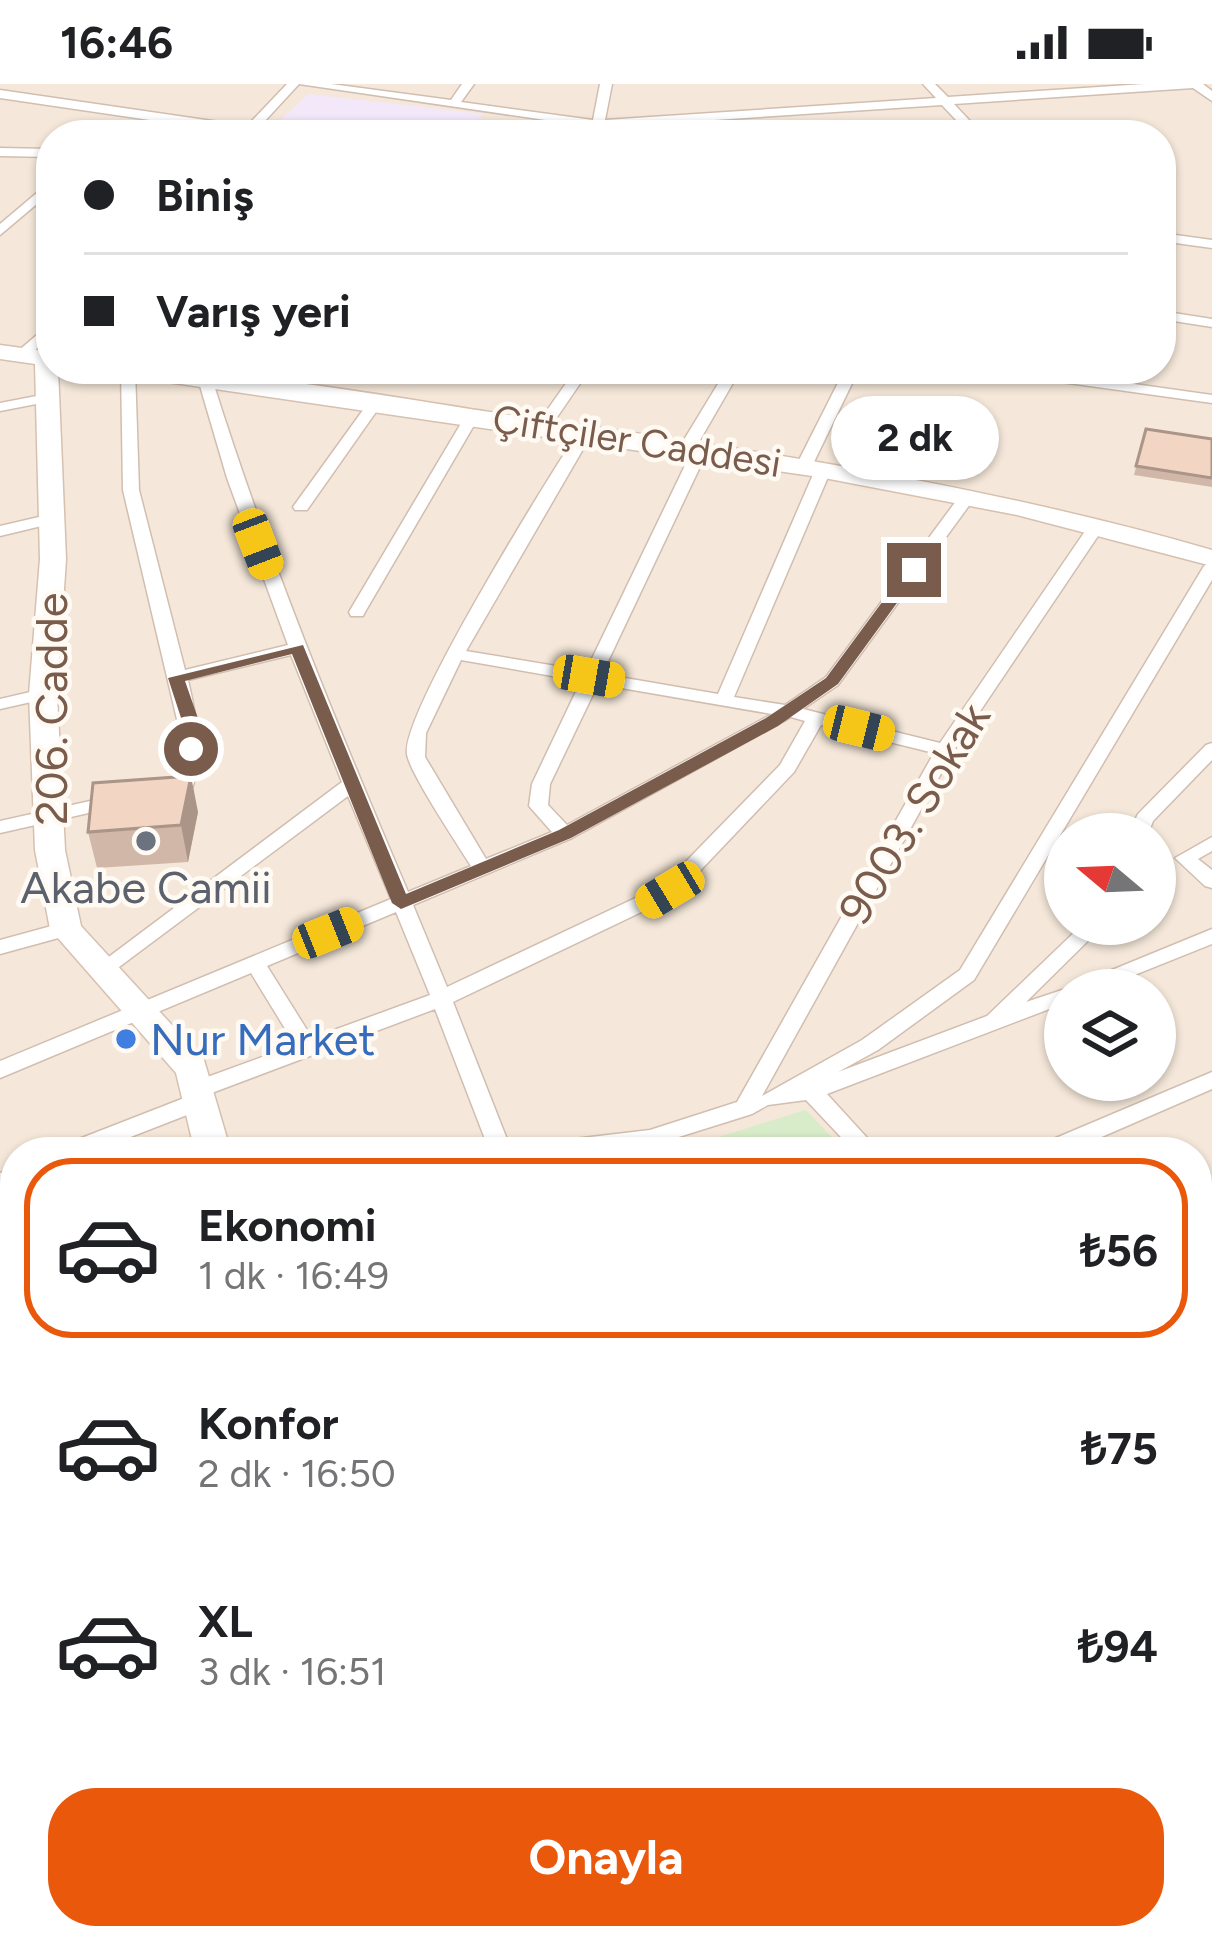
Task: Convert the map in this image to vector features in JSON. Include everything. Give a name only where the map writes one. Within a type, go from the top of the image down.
[{"type":"street","points":[[259,120],[293,84]]},
{"type":"street","points":[[305,84],[544,120]]},
{"type":"street","points":[[454,104],[468,84]]},
{"type":"street","points":[[602,120],[606,84]]},
{"type":"street","points":[[929,84],[963,120]]},
{"type":"street","points":[[711,120],[943,99],[1196,84],[1212,98]]},
{"type":"street","points":[[2,89],[175,120]]},
{"type":"street","points":[[0,152],[36,153]]},
{"type":"street","points":[[0,231],[36,199]]},
{"type":"street","points":[[1176,239],[1212,244]]},
{"type":"street","points":[[1176,317],[1212,323]]},
{"type":"street","name":"206. Cadde","points":[[41,384],[47,398],[52,519],[43,694],[53,814],[50,850],[66,929]]},
{"type":"street","points":[[0,827],[184,787],[191,774],[191,724],[131,491],[127,384]]},
{"type":"street","points":[[206,384],[230,472],[401,903],[445,997],[496,1137]]},
{"type":"street","name":"Çiftçiler Caddesi","points":[[236,384],[585,432],[968,496],[1096,526],[1212,562]]},
{"type":"street","points":[[544,426],[573,384]]},
{"type":"street","points":[[565,834],[538,806],[541,784],[726,384]]},
{"type":"street","points":[[724,700],[846,384]]},
{"type":"street","points":[[1104,384],[1212,399]]},
{"type":"street","points":[[0,406],[47,398]]},
{"type":"street","points":[[302,507],[376,402]]},
{"type":"street","points":[[357,612],[473,415]]},
{"type":"street","points":[[483,870],[416,757],[417,734],[455,654],[585,432]]},
{"type":"street","points":[[0,1070],[565,834],[787,711],[832,681],[968,496]]},
{"type":"street","points":[[0,531],[52,519]]},
{"type":"street","name":"9003. Sokak","points":[[744,1108],[945,750],[1096,526]]},
{"type":"street","points":[[773,1098],[870,1045],[967,975],[1212,562]]},
{"type":"street","points":[[176,678],[298,648]]},
{"type":"street","points":[[455,654],[787,711],[945,750]]},
{"type":"street","points":[[0,704],[43,694]]},
{"type":"street","points":[[103,1137],[308,1048],[445,997],[670,890],[787,768],[816,718]]},
{"type":"street","points":[[1150,813],[1212,749]]},
{"type":"street","points":[[104,968],[352,783]]},
{"type":"street","points":[[1212,843],[1185,858],[1212,881]]},
{"type":"street","points":[[0,947],[66,929],[192,1069],[210,1137]]},
{"type":"street","points":[[1130,969],[1212,936]]},
{"type":"street","points":[[988,1026],[1073,945]]},
{"type":"street","points":[[255,963],[308,1048]]},
{"type":"street","points":[[673,1137],[1044,1003]]},
{"type":"street","points":[[1080,1137],[1212,1080]]},
{"type":"street","points":[[811,1091],[855,1137]]},
{"type":"shaded area","points":[[0,84],[1212,84],[1212,1137],[0,1137]]},
{"type":"shaded area","points":[[308,94],[483,114],[478,120],[281,120]]},
{"type":"green space","points":[[805,1110],[831,1137],[719,1137]]},
{"type":"building","points":[[1146,429],[1212,439],[1212,478],[1136,466]]},
{"type":"building","points":[[191,776],[181,825],[88,832],[93,783]]},
{"type":"place","name":"Akabe Camii","points":[[146,841]]},
{"type":"place","name":"Nur Market","points":[[126,1039]]},
{"type":"route","points":[[191,749],[191,724],[176,678],[298,648],[401,903],[565,834],[772,722],[832,681],[914,570]]}]
